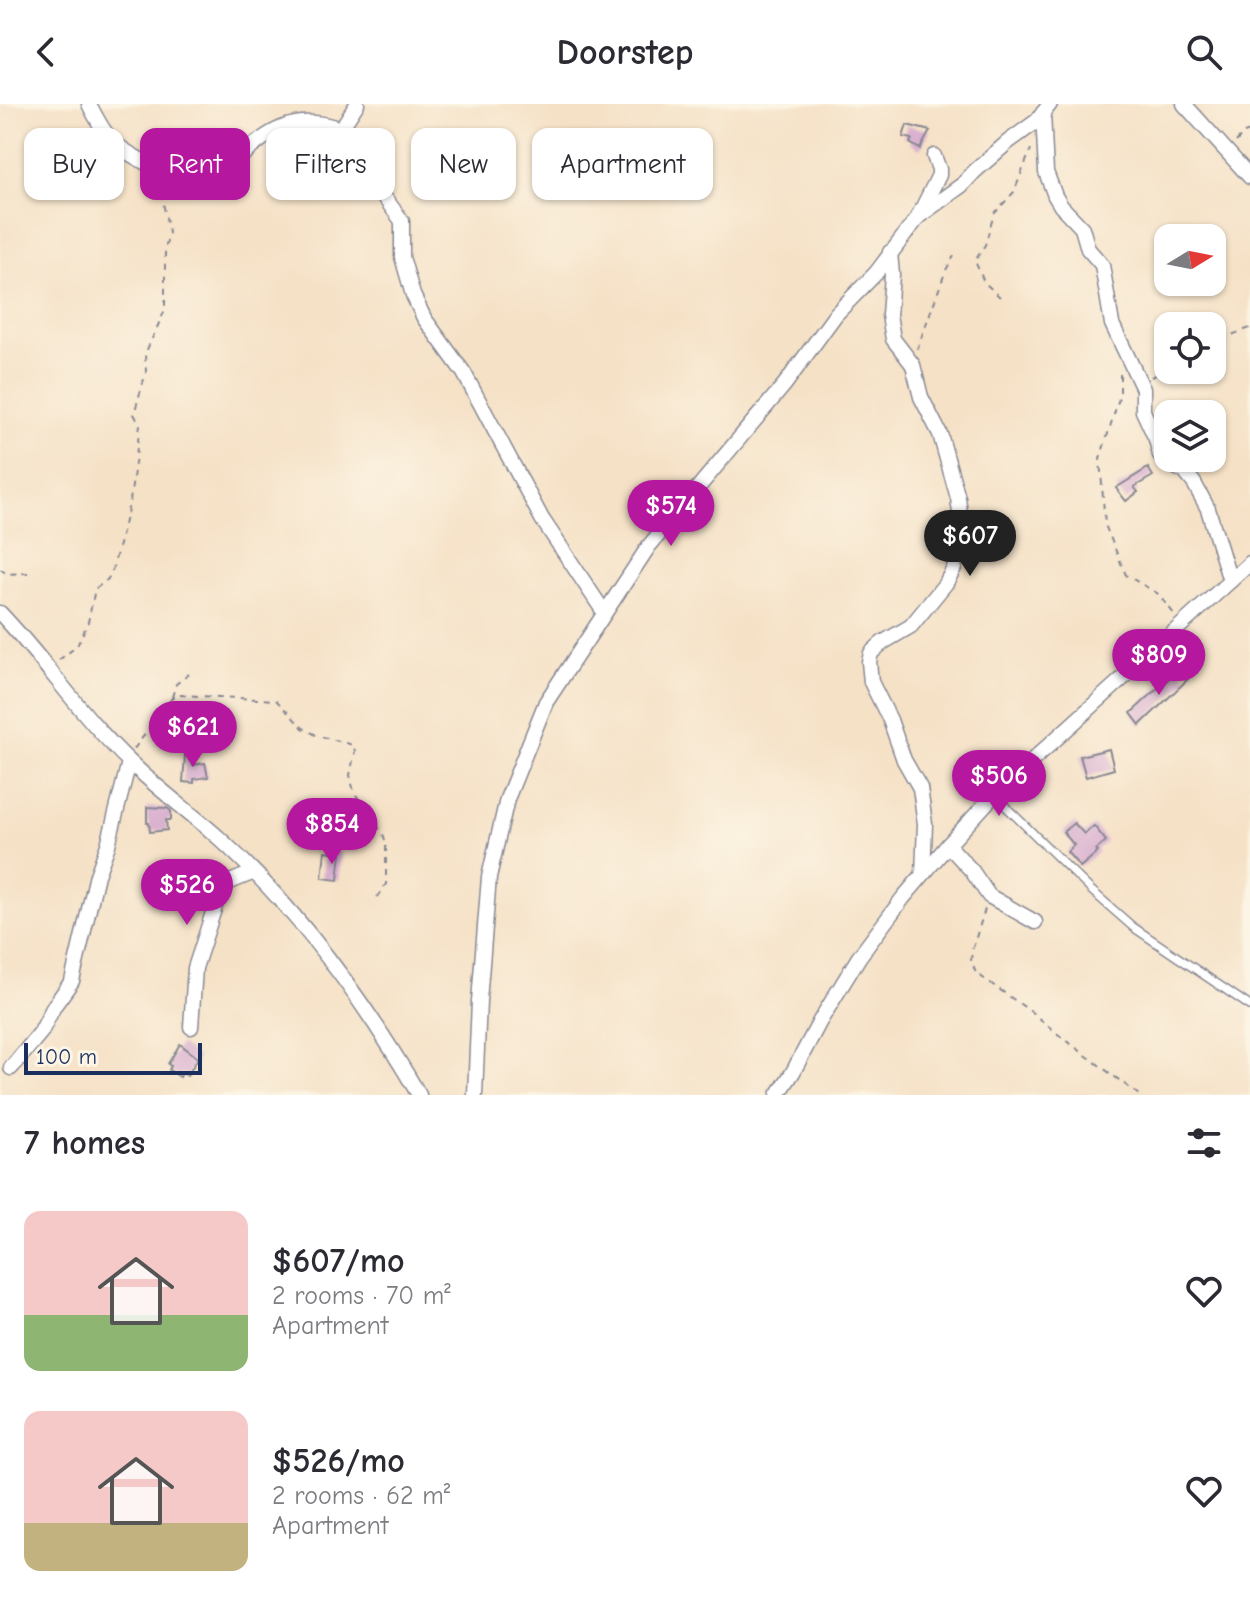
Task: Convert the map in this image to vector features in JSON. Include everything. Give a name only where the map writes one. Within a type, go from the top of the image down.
[{"type":"street","points":[[89,104],[112,143],[140,158]]},
{"type":"street","points":[[342,128],[357,104]]},
{"type":"street","points":[[1184,104],[1250,177]]},
{"type":"street","points":[[919,216],[962,185],[1047,109]]},
{"type":"street","points":[[1047,109],[1048,177],[1058,202],[1082,228],[1088,249],[1102,265],[1112,324],[1140,383],[1144,415],[1160,455],[1166,463],[1184,471],[1194,483],[1208,509],[1230,581]]},
{"type":"street","points":[[275,128],[294,117],[335,128]]},
{"type":"street","points":[[475,1095],[489,877],[507,799],[540,714],[604,612],[661,530],[785,384],[836,314],[876,273],[919,216],[940,172],[934,156]]},
{"type":"street","points":[[386,200],[402,221],[402,257],[418,307],[464,373],[542,519],[604,612]]},
{"type":"street","points":[[890,252],[889,315],[893,339],[913,365],[921,397],[940,434],[958,498],[962,527],[954,568],[946,583],[911,626],[871,653],[868,673],[904,760],[920,788],[925,824],[923,874]]},
{"type":"street","points":[[778,1095],[859,957],[948,845],[994,795],[1250,563]]},
{"type":"street","points":[[0,613],[74,703],[129,762],[220,839],[292,912],[391,1048],[419,1095]]},
{"type":"street","points":[[11,1068],[41,1032],[72,981],[129,762]]},
{"type":"street","points":[[948,845],[972,871],[989,896],[1035,922]]},
{"type":"street","points":[[191,1027],[195,968],[219,894],[225,884],[252,873]]},
{"type":"lane","points":[[994,795],[1133,927],[1250,1006]]},
{"type":"path","points":[[1228,152],[1244,133],[1250,131]]},
{"type":"path","points":[[1000,297],[978,274],[975,261],[985,245],[994,214],[1014,192],[1033,143]]},
{"type":"path","points":[[54,675],[60,659],[77,646],[88,622],[92,596],[111,574],[123,535],[140,425],[134,414],[147,368],[145,354],[165,310],[165,249],[169,233],[163,200]]},
{"type":"path","points":[[913,365],[954,256]]},
{"type":"path","points":[[1226,336],[1250,328]]},
{"type":"path","points":[[1120,369],[1120,395],[1100,459],[1105,525],[1127,576],[1157,593],[1182,623]]},
{"type":"path","points":[[1140,383],[1154,376]]},
{"type":"path","points":[[0,569],[5,574],[28,573]]},
{"type":"path","points":[[129,762],[135,747],[171,699],[176,684],[192,672]]},
{"type":"path","points":[[171,699],[181,695],[271,699],[279,702],[303,728],[353,746],[355,751],[350,775],[354,792],[386,843],[386,884],[374,902]]},
{"type":"path","points":[[989,896],[972,950],[971,961],[976,973],[1139,1095]]},
{"type":"building","points":[[907,125],[930,131],[920,149],[910,143],[912,139],[903,137]]},
{"type":"building","points":[[1148,468],[1153,476],[1134,487],[1138,492],[1126,501],[1116,488]]},
{"type":"building","points":[[1179,669],[1188,679],[1140,725],[1131,713]]},
{"type":"building","points":[[186,742],[193,765],[205,763],[208,777],[194,779],[194,783],[183,782]]},
{"type":"building","points":[[1109,749],[1114,769],[1086,777],[1080,756]]},
{"type":"building","points":[[147,807],[171,811],[171,820],[166,820],[167,830],[150,832]]},
{"type":"building","points":[[1074,823],[1084,834],[1094,826],[1106,841],[1080,867],[1067,852],[1074,845],[1063,832]]},
{"type":"building","points":[[325,851],[341,853],[338,880],[322,878]]},
{"type":"building","points":[[180,1044],[198,1058],[187,1076],[182,1073],[180,1077],[169,1070],[171,1066],[168,1064]]}]
